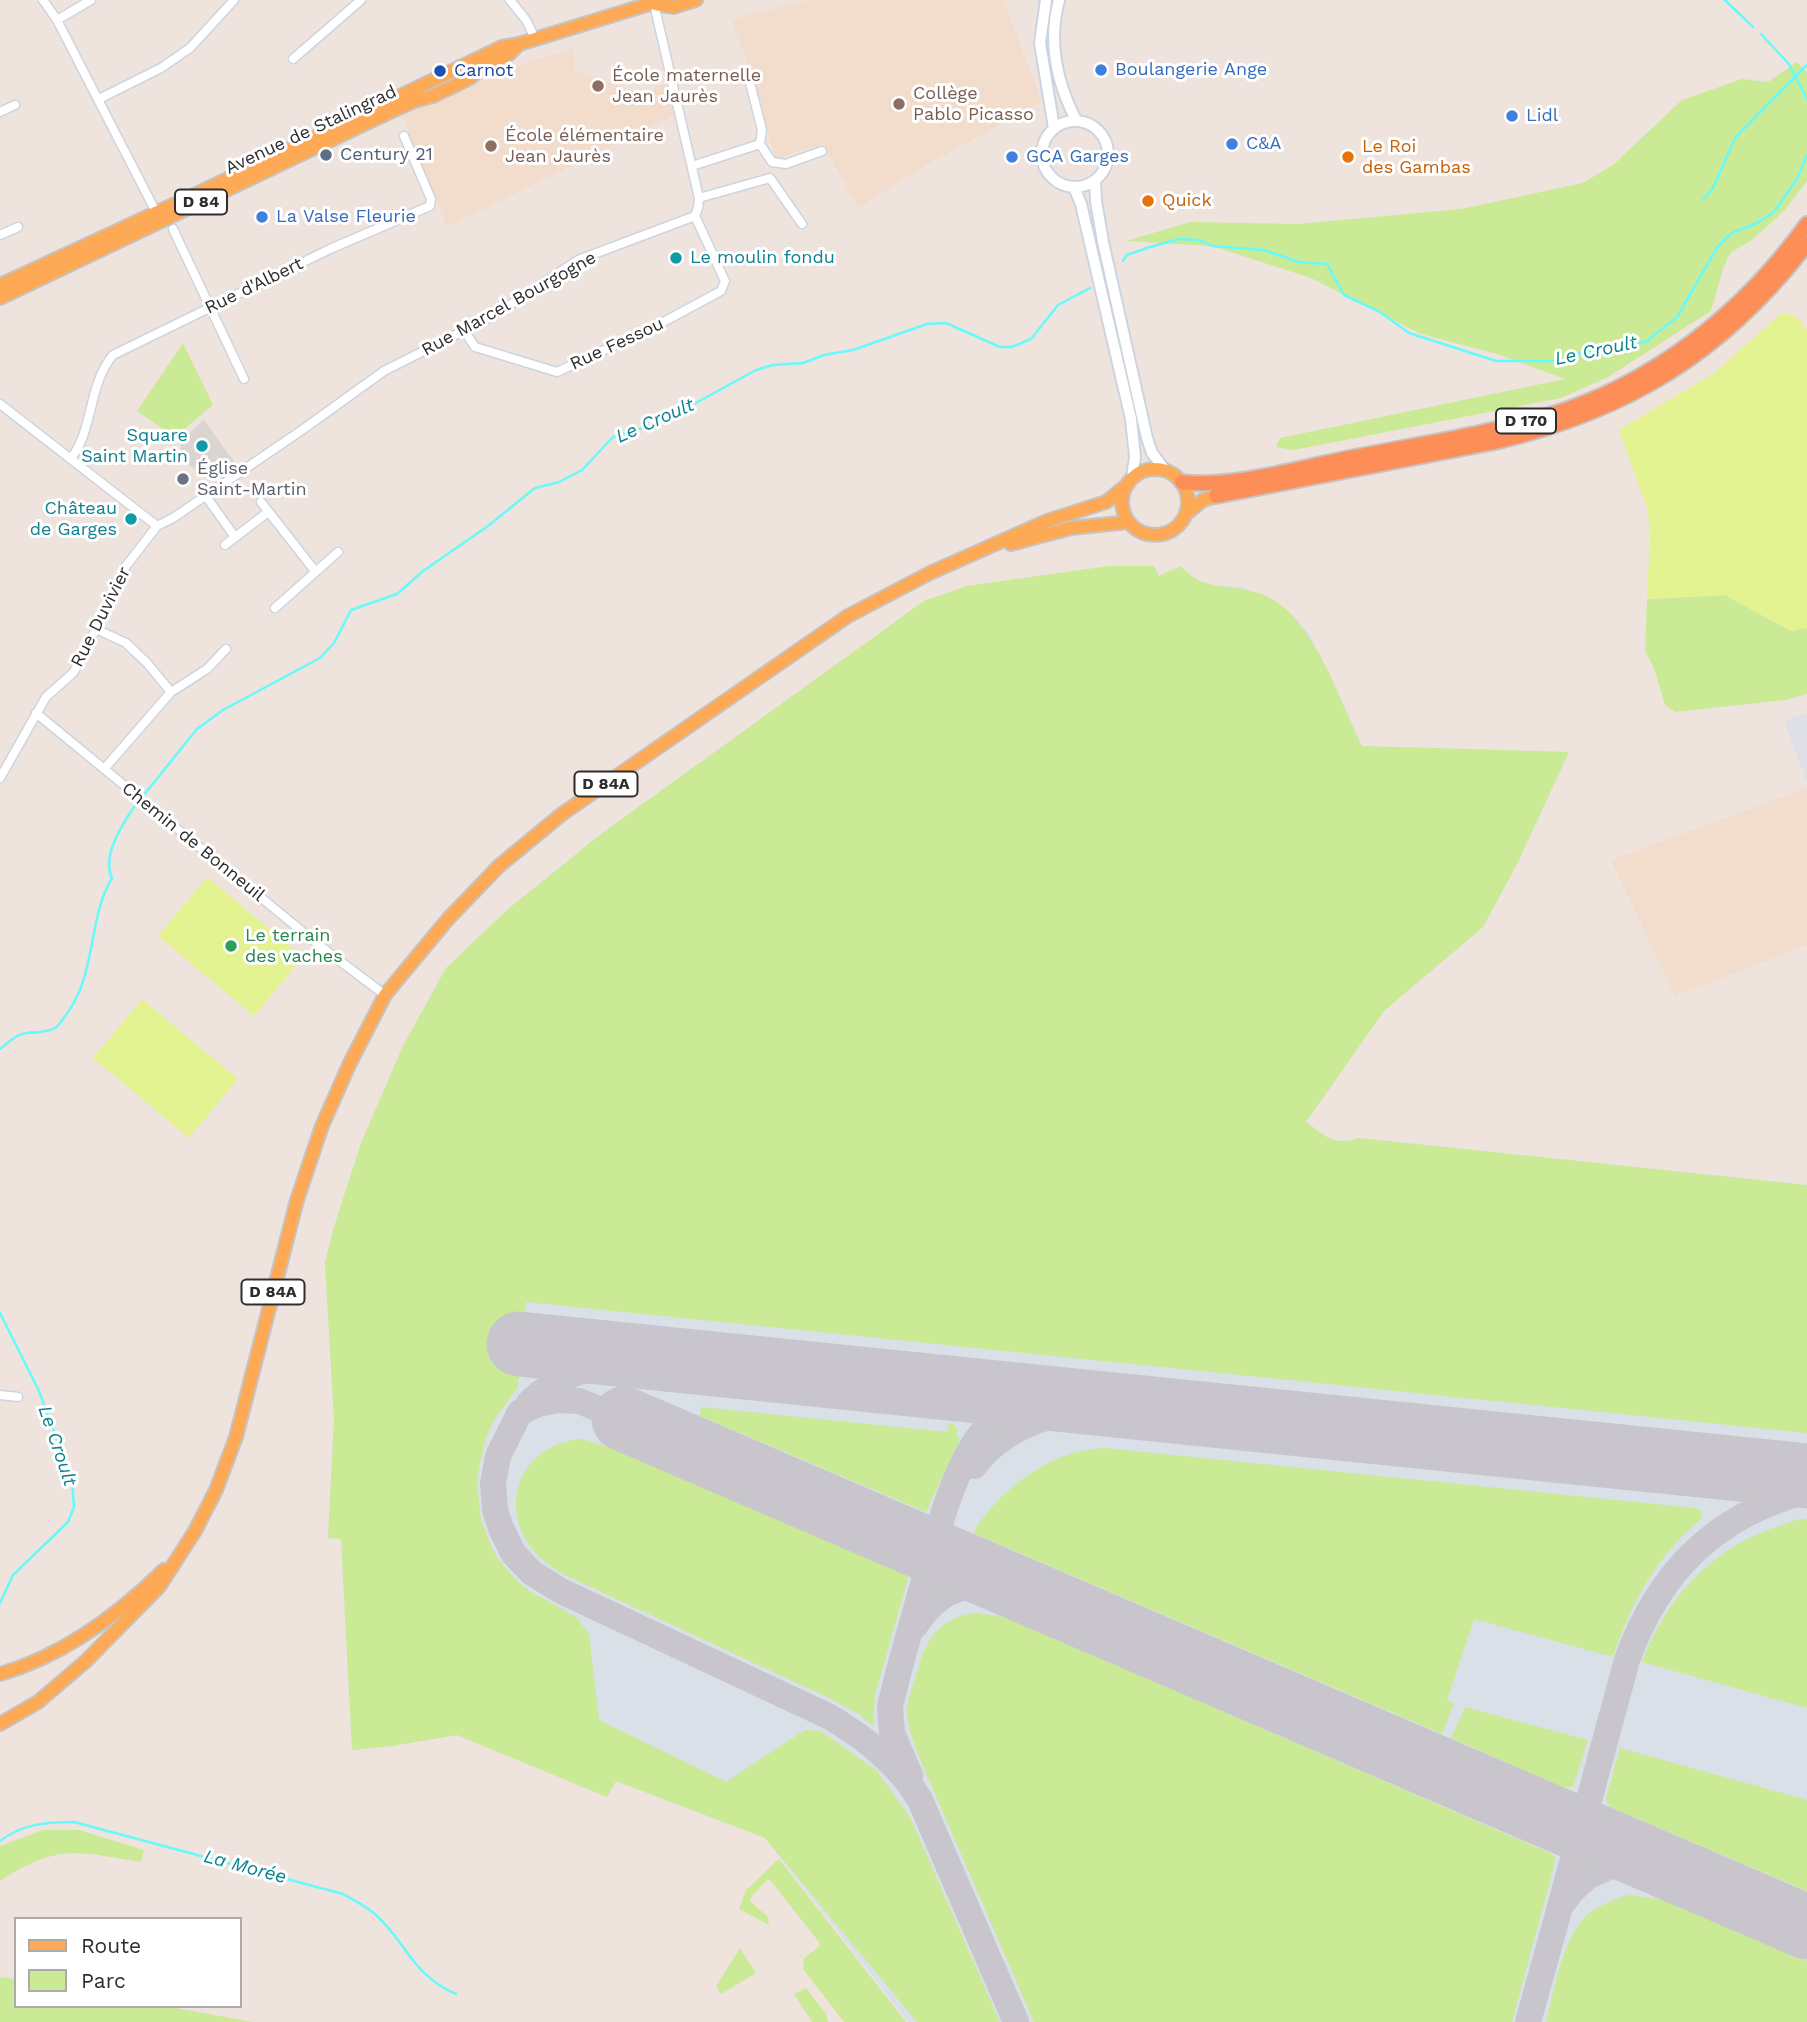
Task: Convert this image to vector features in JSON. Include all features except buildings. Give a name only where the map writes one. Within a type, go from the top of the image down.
[{"type":"highway","name":"D 170","points":[[1182,482],[1223,482],[1450,438],[1548,416],[1596,398],[1654,368],[1713,326],[1763,280],[1807,224]]},
{"type":"highway","name":"D 170","points":[[1216,496],[1495,442],[1530,434],[1593,413],[1657,380],[1710,345],[1760,300],[1807,244]]},
{"type":"main road","name":"Avenue de Stalingrad","points":[[0,285],[502,47],[658,2],[674,7],[696,0]]},
{"type":"main road","points":[[1059,0],[1054,55],[1065,97],[1076,120]]},
{"type":"main road","points":[[1045,1],[1040,43],[1054,128]]},
{"type":"main road","name":"Avenue de Stalingrad","points":[[0,298],[384,115],[470,78],[485,66],[509,54],[519,44]]},
{"type":"main road","points":[[1076,120],[1084,121],[1098,129],[1107,143],[1108,160],[1095,181],[1074,187],[1059,183],[1045,169],[1042,147],[1046,136],[1054,128],[1064,122],[1076,120]]},
{"type":"main road","points":[[1074,187],[1081,204],[1131,419],[1135,457],[1122,504],[1129,522],[1136,529],[1156,535],[1174,529],[1186,513],[1189,503],[1182,482],[1165,470],[1152,453],[1147,438],[1103,242],[1095,181]]},
{"type":"main road","points":[[1129,481],[1147,469],[1165,470]]},
{"type":"main road","name":"D 84A","points":[[0,1724],[38,1702],[86,1661],[159,1587],[207,1510],[231,1453],[304,1176],[334,1096],[385,995],[448,919],[490,875],[562,814],[848,616],[930,573],[1047,520],[1106,502],[1129,481]]},
{"type":"main road","name":"D 170","points":[[1186,513],[1203,500],[1216,496]]},
{"type":"main road","name":"D 84A","points":[[976,553],[1071,528],[1129,522]]},
{"type":"main road","name":"D 84A","points":[[362,1038],[413,962]]},
{"type":"main road","name":"D 84A","points":[[0,1674],[47,1656],[93,1629],[152,1581],[186,1547]]},
{"type":"street","points":[[44,0],[76,55],[156,212]]},
{"type":"street","points":[[57,20],[91,0]]},
{"type":"street","points":[[99,99],[161,68],[190,48],[234,0]]},
{"type":"street","points":[[293,59],[361,0]]},
{"type":"street","points":[[510,0],[526,20],[535,38]]},
{"type":"street","points":[[658,2],[699,198],[695,216]]},
{"type":"street","points":[[749,79],[762,130],[760,144],[772,162],[786,164],[822,151]]},
{"type":"street","points":[[0,112],[15,105]]},
{"type":"street","name":"Rue d'Albert","points":[[72,457],[80,446],[97,381],[113,355],[330,249],[430,206],[431,199],[404,136]]},
{"type":"street","points":[[692,166],[760,144]]},
{"type":"street","points":[[699,198],[770,178],[802,224]]},
{"type":"street","name":"Rue Fessou","points":[[465,332],[475,347],[556,372],[682,312],[721,291],[725,281],[695,216]]},
{"type":"street","name":"Rue Marcel Bourgogne","points":[[157,526],[173,518],[302,430],[384,371],[465,332],[578,260],[695,216]]},
{"type":"street","points":[[1,232],[18,227]]},
{"type":"street","points":[[173,229],[244,379]]},
{"type":"street","points":[[0,404],[72,457],[157,526]]},
{"type":"street","points":[[205,495],[235,537]]},
{"type":"street","points":[[261,502],[314,571]]},
{"type":"street","points":[[225,545],[268,512]]},
{"type":"street","name":"Rue Duvivier","points":[[0,778],[46,697],[73,673],[126,566],[157,526]]},
{"type":"street","points":[[275,608],[338,552]]},
{"type":"street","points":[[96,629],[125,643],[147,663],[171,692]]},
{"type":"street","points":[[104,769],[171,692],[207,669],[226,649]]},
{"type":"street","name":"Chemin de Bonneuil","points":[[36,713],[320,946],[385,995]]},
{"type":"street","points":[[0,1395],[18,1398]]},
{"type":"shaded area","name":"Collège Pablo Picasso","points":[[808,0],[1003,0],[1042,101],[921,168],[858,208],[823,143],[775,157],[747,60],[734,29],[732,19]]},
{"type":"shaded area","points":[[574,48],[575,71],[651,97],[655,86],[667,84],[675,115],[447,227],[402,115],[523,64]]},
{"type":"shaded area","name":"Square Saint Martin","points":[[204,420],[236,464],[218,476],[204,475],[177,457],[181,452],[180,441]]},
{"type":"shaded area","points":[[1109,566],[1154,566],[1159,576],[1180,566],[1193,580],[1211,585],[1241,587],[1268,597],[1292,614],[1309,634],[1362,746],[1569,752],[1518,862],[1483,927],[1384,1011],[1306,1122],[1331,1140],[1343,1143],[1359,1138],[1807,1185],[1807,2022],[908,2022],[765,1838],[616,1781],[607,1797],[457,1735],[352,1750],[341,1539],[328,1538],[334,1419],[325,1263],[361,1143],[403,1046],[446,968],[507,910],[601,834],[924,601],[967,586]]},
{"type":"shaded area","points":[[1807,713],[1807,781],[1784,721]]},
{"type":"shaded area","points":[[1807,788],[1807,945],[1675,996],[1611,860]]},
{"type":"green space","points":[[1797,62],[1807,72],[1807,181],[1784,211],[1752,240],[1730,253],[1711,311],[1608,377],[1561,398],[1294,450],[1276,447],[1280,438],[1565,379],[1497,354],[1421,334],[1311,278],[1212,246],[1126,241],[1190,222],[1298,224],[1461,209],[1583,183],[1613,165],[1682,100],[1742,79],[1768,82]]},
{"type":"green space","points":[[1786,313],[1798,318],[1807,331],[1807,628],[1791,631],[1725,595],[1647,599],[1650,538],[1648,511],[1619,430],[1714,373],[1781,314]]},
{"type":"green space","points":[[183,343],[213,405],[175,437],[137,411]]},
{"type":"green space","points":[[1109,566],[1154,566],[1159,576],[1180,566],[1200,581],[1252,591],[1281,605],[1311,640],[1362,746],[1569,752],[1518,862],[1483,927],[1384,1011],[1306,1122],[1324,1135],[1342,1141],[1359,1138],[1807,1185],[1807,1433],[526,1302],[518,1387],[494,1420],[486,1438],[477,1482],[481,1521],[496,1556],[528,1590],[576,1617],[589,1634],[599,1720],[726,1782],[805,1730],[821,1731],[876,1770],[910,1817],[1000,2022],[917,2022],[765,1838],[616,1781],[607,1797],[457,1735],[352,1750],[341,1539],[328,1538],[334,1419],[325,1263],[361,1143],[403,1046],[446,968],[507,910],[601,834],[924,601],[967,586]]},
{"type":"green space","points":[[1725,595],[1791,631],[1807,628],[1807,694],[1785,700],[1675,712],[1665,705],[1654,668],[1645,651],[1647,599]]},
{"type":"green space","name":"Le terrain des vaches","points":[[207,877],[303,957],[254,1016],[158,936]]},
{"type":"green space","points":[[142,999],[238,1079],[189,1138],[93,1058]]},
{"type":"green space","points":[[701,1407],[947,1432],[949,1424],[953,1424],[960,1439],[926,1512],[700,1416]]},
{"type":"green space","points":[[581,1439],[613,1448],[909,1575],[875,1695],[873,1726],[859,1714],[829,1698],[563,1574],[537,1554],[520,1528],[516,1510],[522,1476],[532,1462],[545,1451],[562,1443]]},
{"type":"green space","points":[[1105,1448],[1695,1508],[1701,1510],[1701,1519],[1671,1548],[1647,1581],[1628,1618],[1613,1657],[1474,1619],[1447,1700],[1454,1703],[1442,1734],[973,1533],[997,1501],[1029,1474],[1066,1456]]},
{"type":"green space","points":[[1798,1519],[1807,1519],[1807,1708],[1642,1662],[1670,1608],[1710,1564],[1743,1541]]},
{"type":"green space","points":[[977,1613],[1005,1617],[1552,1854],[1555,1858],[1553,1870],[1512,2022],[1034,2022],[922,1764],[907,1717],[908,1703],[919,1666],[934,1634],[951,1620]]},
{"type":"green space","points":[[1465,1707],[1588,1740],[1573,1787],[1562,1787],[1451,1738]]},
{"type":"green space","points":[[1620,1748],[1807,1800],[1807,1891],[1610,1807],[1606,1798]]},
{"type":"green space","points":[[43,1830],[79,1830],[144,1850],[141,1862],[100,1855],[53,1856],[20,1869],[0,1881],[0,1846]]},
{"type":"green space","points":[[779,1859],[906,2022],[844,2022],[803,1969],[804,1959],[792,1947],[804,1958],[820,1946],[819,1942],[770,1880],[767,1880],[750,1901],[768,1917],[769,1925],[739,1909],[746,1890]]},
{"type":"green space","points":[[1627,1895],[1666,1900],[1807,1961],[1807,2022],[1546,2022],[1557,1978],[1574,1932],[1592,1911]]},
{"type":"green space","points":[[740,1948],[756,1973],[721,1994],[716,1986]]},
{"type":"green space","points":[[0,1977],[14,1979],[14,2008],[176,2008],[253,2022],[0,2022]]},
{"type":"green space","points":[[806,1988],[826,2014],[828,2022],[812,2022],[794,1994]]},
{"type":"waterway","points":[[1725,0],[1753,27]]},
{"type":"waterway","points":[[1761,34],[1789,64],[1807,99]]},
{"type":"waterway","points":[[1703,200],[1713,188],[1735,138],[1807,65]]},
{"type":"waterway","name":"Le Croult","points":[[1123,261],[1127,255],[1179,239],[1200,240],[1212,246],[1264,250],[1299,262],[1327,264],[1344,295],[1380,312],[1409,333],[1496,361],[1561,361],[1583,352],[1605,351],[1647,341],[1677,317],[1718,246],[1732,233],[1757,223],[1774,212],[1797,179],[1807,155]]},
{"type":"waterway","name":"Le Croult","points":[[143,796],[197,729],[223,710],[320,658],[334,643],[351,610],[397,594],[423,571],[488,526],[535,488],[559,482],[582,470],[613,437],[663,421],[756,370],[773,365],[803,363],[824,355],[853,350],[927,324],[946,323],[1000,347],[1012,347],[1031,339],[1058,305],[1090,288]]},
{"type":"waterway","name":"Le Croult","points":[[0,1049],[19,1035],[56,1027],[75,1000],[87,966],[104,894],[112,878],[109,859],[115,839],[136,804]]},
{"type":"waterway","name":"Le Croult","points":[[0,1313],[39,1391],[72,1480],[74,1507],[68,1522],[13,1575],[0,1603]]},
{"type":"waterway","name":"La Morée","points":[[0,1841],[8,1835],[35,1825],[74,1822],[343,1894],[376,1915],[429,1978],[456,1994]]},
{"type":"taxiway","points":[[529,1403],[556,1382],[572,1375],[604,1365],[655,1358]]},
{"type":"taxiway","points":[[910,1775],[892,1733],[890,1707],[946,1504],[963,1462],[985,1429],[999,1416],[1015,1408],[1051,1399]]},
{"type":"taxiway","points":[[624,1419],[579,1401],[558,1400],[538,1404],[520,1412],[498,1456],[493,1484],[495,1510],[513,1553],[532,1573],[561,1591],[830,1717],[891,1763],[920,1800],[1016,2022]]},
{"type":"taxiway","points":[[974,1466],[1001,1440],[1034,1422],[1070,1411],[1108,1405]]},
{"type":"taxiway","points":[[1560,1907],[1627,1660],[1656,1599],[1695,1551],[1718,1532],[1745,1515],[1807,1491]]},
{"type":"taxiway","points":[[915,1626],[936,1602],[958,1589],[1015,1587]]},
{"type":"taxiway","points":[[1528,2022],[1560,1907],[1572,1891],[1587,1877],[1610,1866],[1632,1861],[1670,1868]]},
{"type":"runway","points":[[519,1344],[1807,1476]]},
{"type":"runway","points":[[624,1419],[1807,1927]]},
{"type":"place","name":"Boulangerie Ange","points":[[1101,70]]},
{"type":"place","name":"Carnot","points":[[440,71]]},
{"type":"place","name":"École maternelle Jean Jaurès","points":[[598,86]]},
{"type":"place","name":"Collège Pablo Picasso","points":[[899,104]]},
{"type":"place","name":"Lidl","points":[[1512,116]]},
{"type":"place","name":"C&A","points":[[1232,144]]},
{"type":"place","name":"École élémentaire Jean Jaurès","points":[[491,146]]},
{"type":"place","name":"Century 21","points":[[326,155]]},
{"type":"place","name":"GCA Garges","points":[[1012,157]]},
{"type":"place","name":"Le Roi des Gambas","points":[[1348,157]]},
{"type":"place","name":"Quick","points":[[1148,201]]},
{"type":"place","name":"La Valse Fleurie","points":[[262,217]]},
{"type":"place","name":"Le moulin fondu","points":[[676,258]]},
{"type":"place","name":"Square Saint Martin","points":[[202,446]]},
{"type":"place","name":"Église Saint-Martin","points":[[183,479]]},
{"type":"place","name":"Château de Garges","points":[[131,519]]},
{"type":"place","name":"Le terrain des vaches","points":[[231,946]]}]
